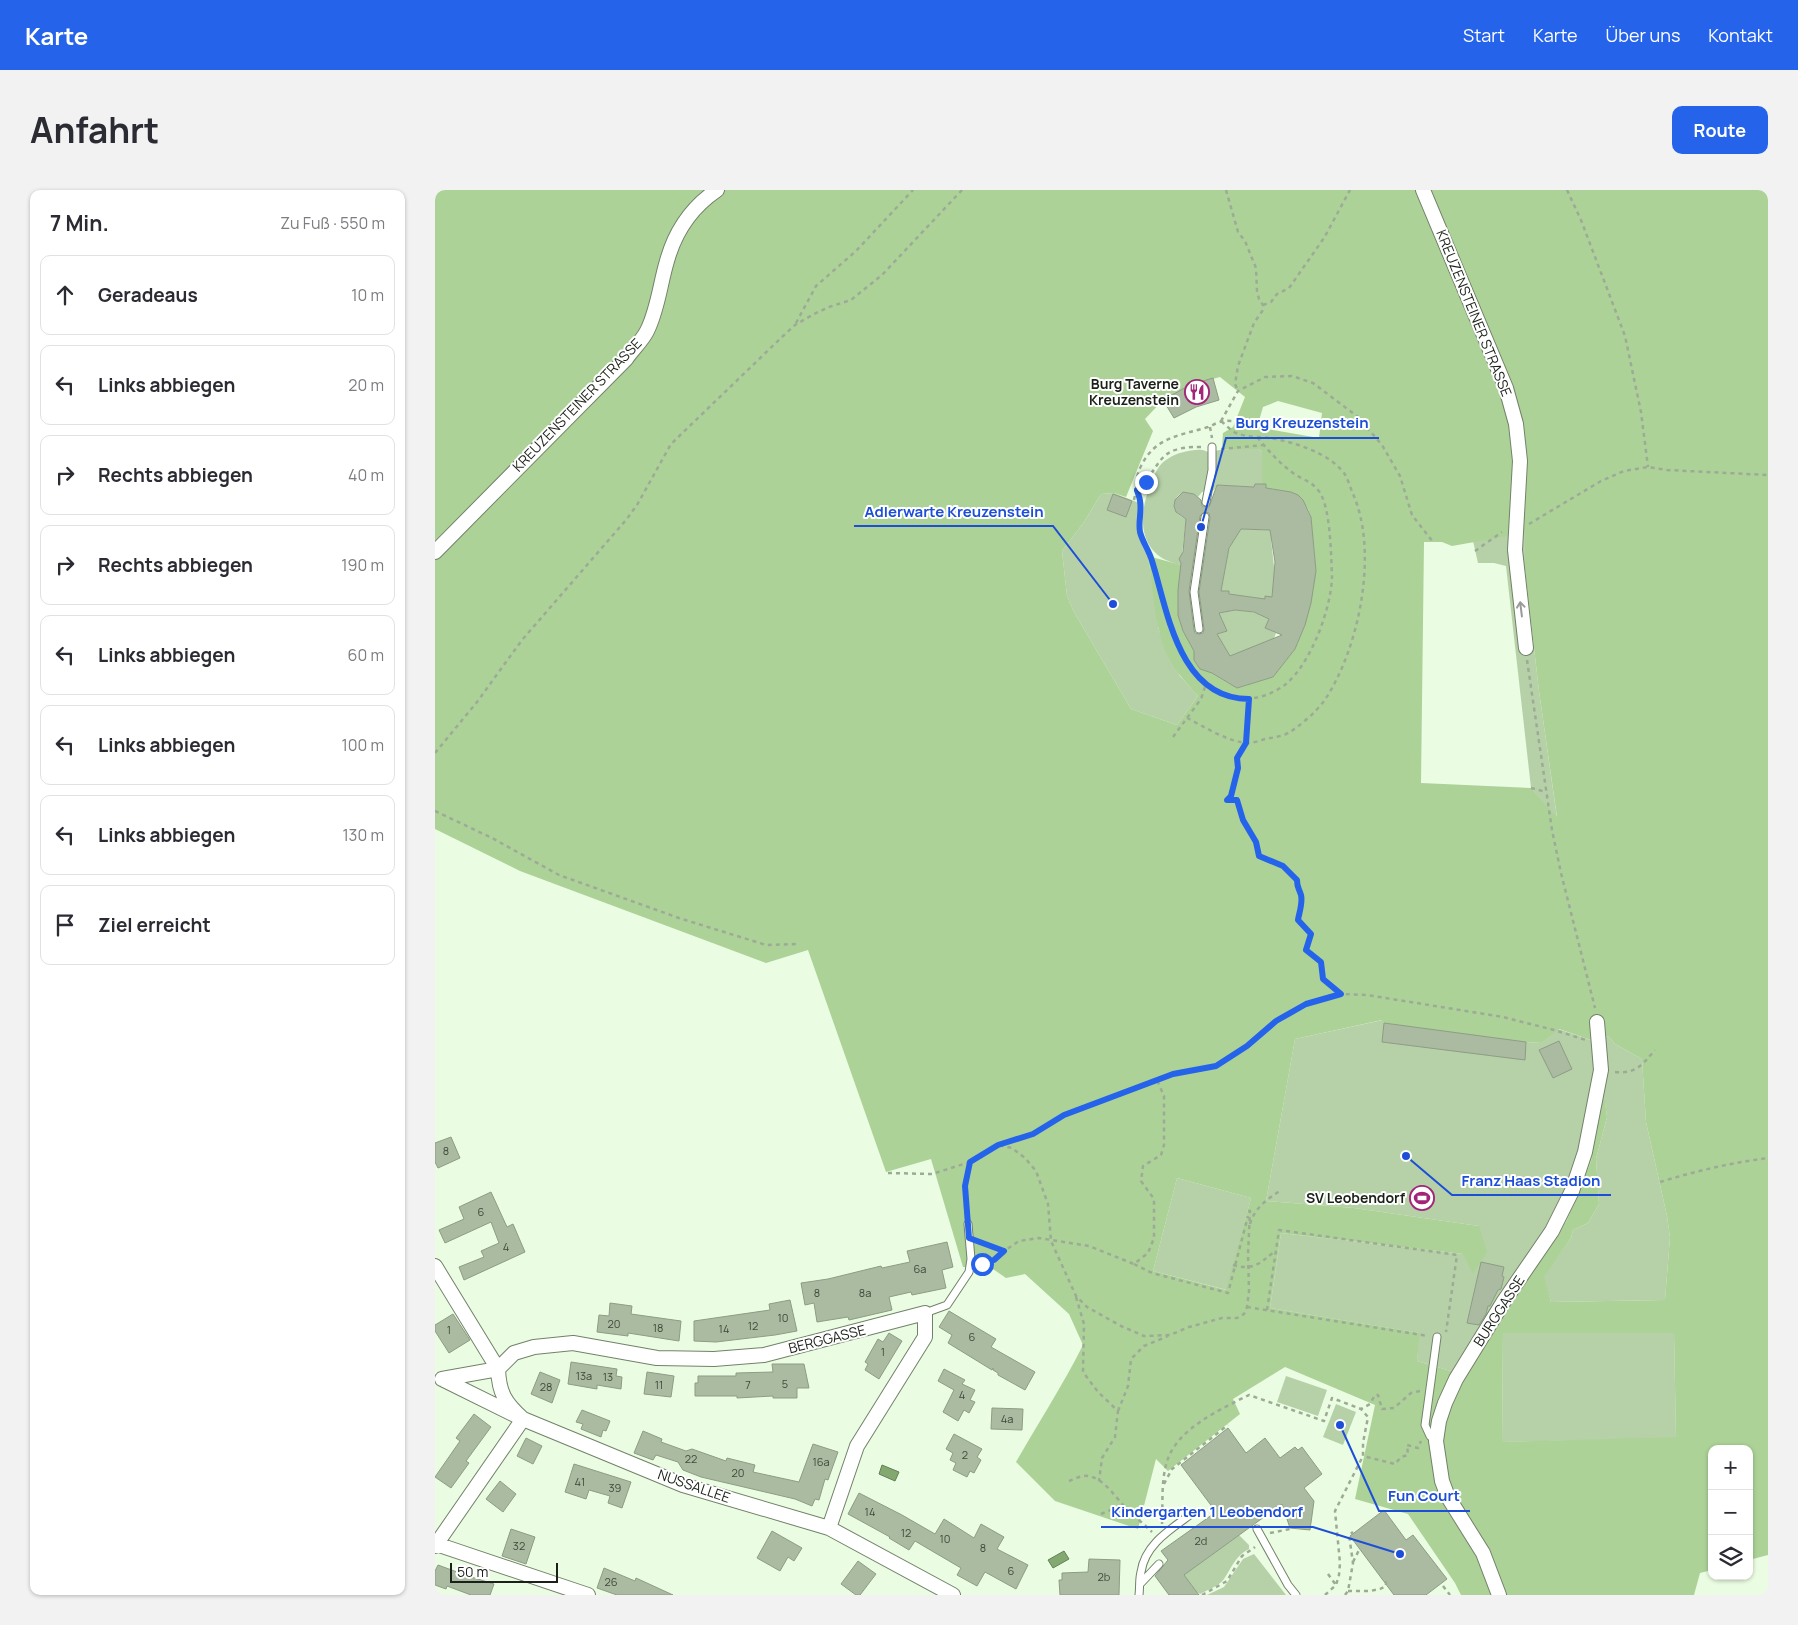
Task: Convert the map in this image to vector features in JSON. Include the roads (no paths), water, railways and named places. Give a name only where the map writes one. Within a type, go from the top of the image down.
[{"type":"street","name":"KREUZENSTEINER STRASSE","points":[[435,552],[619,366],[647,332],[659,297],[666,262],[674,241],[687,218],[703,200],[717,190]]},
{"type":"street","name":"KREUZENSTEINER STRASSE","points":[[1423,190],[1506,388],[1516,424],[1520,461],[1515,550],[1526,648]]},
{"type":"street","name":"BURGGASSE","points":[[1499,1595],[1483,1554],[1448,1496],[1442,1481],[1436,1441],[1439,1421],[1456,1379],[1504,1301],[1552,1231],[1572,1191],[1585,1152],[1601,1070],[1597,1022]]},
{"type":"street","points":[[435,1266],[497,1369],[498,1385],[509,1406],[523,1419],[436,1545],[588,1595]]},
{"type":"street","name":"BERGGASSE","points":[[497,1369],[514,1353],[534,1347],[573,1343],[657,1358],[714,1359],[763,1355],[925,1313]]},
{"type":"street","points":[[829,1528],[857,1446],[925,1336],[925,1313]]},
{"type":"street","points":[[439,1376],[497,1369]]},
{"type":"street","name":"NUSSALLEE","points":[[439,1376],[523,1419],[683,1484],[829,1528],[953,1595]]},
{"type":"lane","points":[[1206,502],[1212,470],[1212,449]]},
{"type":"lane","points":[[1199,629],[1194,592],[1205,517]]},
{"type":"lane","points":[[925,1313],[947,1305],[969,1272],[971,1259],[968,1224]]},
{"type":"lane","points":[[1436,1441],[1430,1436],[1425,1425],[1437,1337]]},
{"type":"lane","points":[[1139,1595],[1140,1573],[1148,1552],[1161,1537],[1194,1512]]},
{"type":"lane","points":[[1259,1532],[1287,1585],[1295,1595]]},
{"type":"lane","points":[[1141,1583],[1159,1564]]},
{"type":"place","name":"Burg Taverne Kreuzenstein","points":[[1197,392]]},
{"type":"place","name":"Burg Kreuzenstein","points":[[1201,527]]},
{"type":"place","name":"Adlerwarte Kreuzenstein","points":[[1113,604]]},
{"type":"place","name":"Franz Haas Stadion","points":[[1406,1156]]},
{"type":"place","name":"SV Leobendorf","points":[[1422,1198]]},
{"type":"place","name":"Fun Court","points":[[1340,1425]]},
{"type":"place","name":"Kindergarten 1 Leobendorf","points":[[1400,1554]]}]
